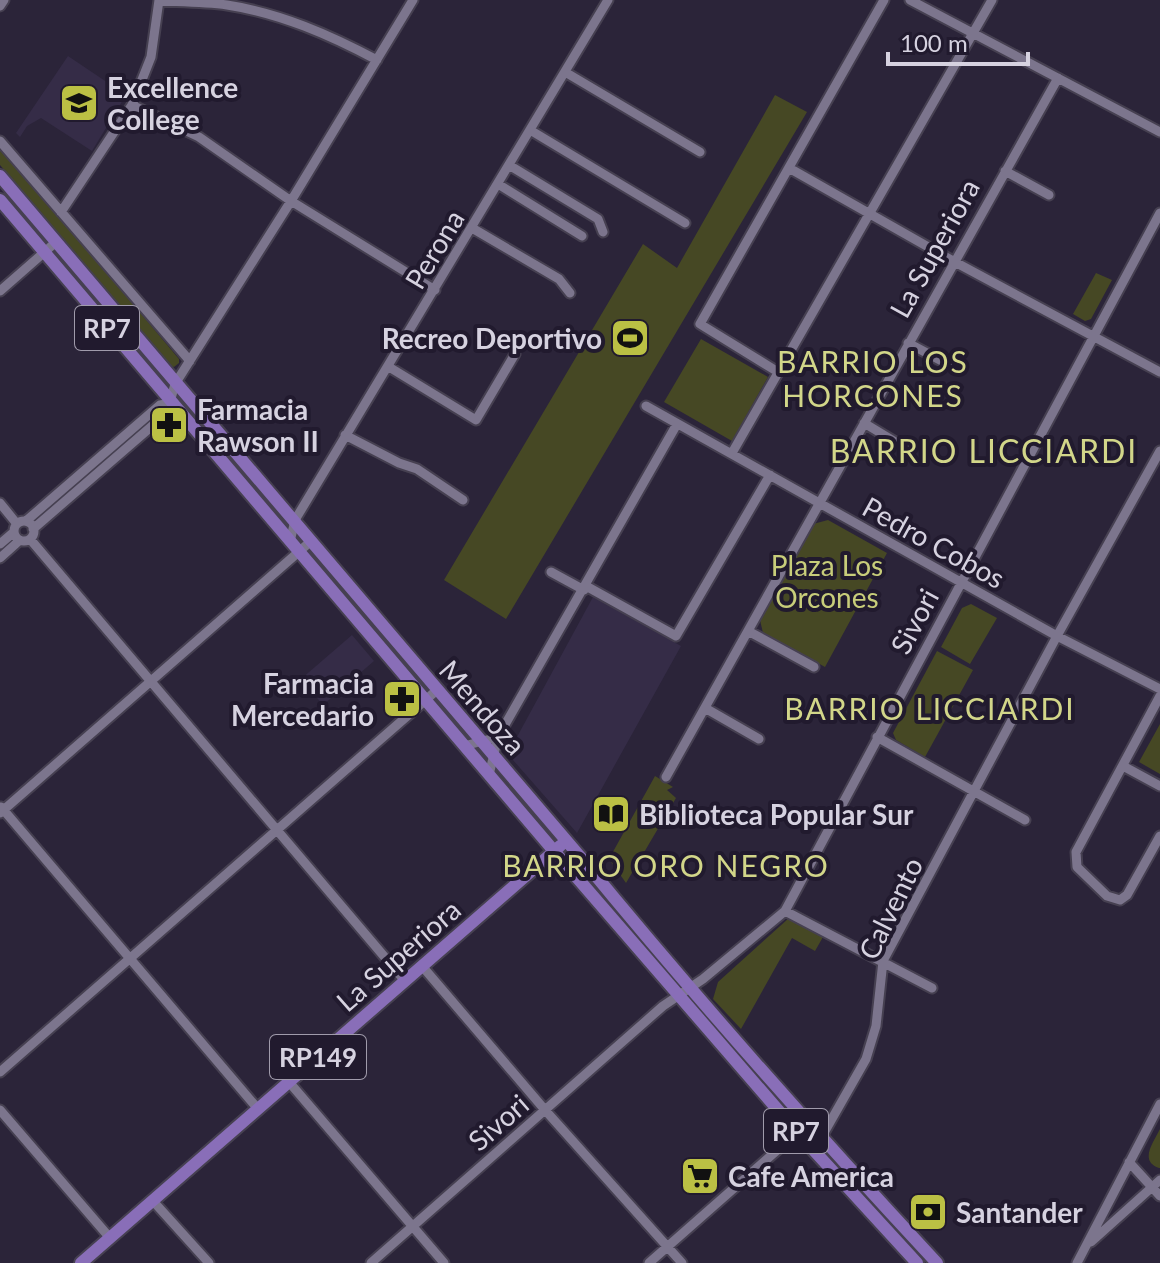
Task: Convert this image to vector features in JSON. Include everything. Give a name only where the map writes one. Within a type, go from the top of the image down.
[{"type":"main road","name":"Mendoza","points":[[0,176],[566,841],[684,992]]},
{"type":"main road","name":"Mendoza","points":[[0,200],[296,552],[554,851],[684,992],[917,1263]]},
{"type":"main road","name":"La Superiora","points":[[81,1263],[566,841]]},
{"type":"main road","name":"Mendoza","points":[[802,1128],[821,1138],[937,1263]]},
{"type":"street","points":[[0,6],[4,0]]},
{"type":"street","points":[[61,212],[132,105],[151,57],[159,0],[227,5],[283,18],[334,38],[377,60]]},
{"type":"street","points":[[0,544],[23,531],[167,413],[175,384],[413,0]]},
{"type":"street","name":"Perona","points":[[296,552],[294,521],[608,0]]},
{"type":"street","points":[[778,372],[700,324],[884,0]]},
{"type":"street","points":[[910,0],[1160,132]]},
{"type":"street","points":[[732,453],[992,0]]},
{"type":"street","points":[[565,72],[700,152]]},
{"type":"street","name":"La Superiora","points":[[666,777],[1058,78]]},
{"type":"street","points":[[132,105],[199,137],[291,201],[435,290]]},
{"type":"street","points":[[530,130],[685,223]]},
{"type":"street","points":[[0,141],[190,361]]},
{"type":"street","points":[[509,165],[598,219],[603,232]]},
{"type":"street","points":[[789,168],[953,261],[1160,372]]},
{"type":"street","points":[[1005,171],[1049,195]]},
{"type":"street","points":[[498,184],[582,236]]},
{"type":"street","name":"Sivori","points":[[371,1263],[663,1006],[785,911],[1160,213]]},
{"type":"street","points":[[472,228],[559,279],[570,293]]},
{"type":"street","points":[[0,291],[56,242]]},
{"type":"street","points":[[908,343],[955,368]]},
{"type":"street","points":[[389,367],[476,420],[515,354]]},
{"type":"street","name":"Pedro Cobos","points":[[646,406],[1057,636],[1160,689]]},
{"type":"street","points":[[864,423],[907,449]]},
{"type":"street","points":[[489,775],[498,737],[677,424]]},
{"type":"street","points":[[345,435],[417,469],[463,500]]},
{"type":"street","name":"Calvento","points":[[821,1138],[866,1059],[876,1026],[883,961],[1160,451]]},
{"type":"street","points":[[551,572],[676,636],[770,475]]},
{"type":"street","points":[[0,503],[405,981]]},
{"type":"street","points":[[269,518],[294,521]]},
{"type":"street","points":[[0,558],[23,531]]},
{"type":"street","points":[[258,1109],[1,810],[310,542]]},
{"type":"street","points":[[296,552],[325,559]]},
{"type":"street","points":[[748,631],[814,667]]},
{"type":"street","points":[[0,1072],[437,690]]},
{"type":"street","points":[[1160,696],[1076,852],[1077,867],[1107,896],[1120,900],[1127,895],[1160,836]]},
{"type":"street","points":[[705,708],[759,739]]},
{"type":"street","points":[[464,746],[498,737]]},
{"type":"street","points":[[877,737],[1025,820]]},
{"type":"street","points":[[1123,766],[1160,786]]},
{"type":"street","points":[[785,911],[932,988]]},
{"type":"street","points":[[422,966],[682,1263]]},
{"type":"street","points":[[289,1082],[444,1263]]},
{"type":"street","points":[[1077,1263],[1160,1104]]},
{"type":"street","points":[[0,1110],[110,1238]]},
{"type":"street","points":[[649,1263],[802,1128]]},
{"type":"street","points":[[1129,1162],[1156,1184],[1160,1196]]},
{"type":"street","points":[[1086,1246],[1156,1184]]},
{"type":"street","points":[[153,1201],[209,1263]]},
{"type":"shaded area","name":"Excellence College","points":[[68,56],[126,95],[92,151],[41,118],[27,126],[20,137],[16,133]]},
{"type":"shaded area","points":[[593,597],[681,646],[577,833],[513,760],[511,748]]},
{"type":"shaded area","points":[[352,635],[374,661],[323,705],[301,679]]},
{"type":"green space","name":"Recreo Deportivo","points":[[775,95],[807,112],[506,619],[444,580],[643,244],[677,268]]},
{"type":"green space","points":[[0,145],[179,359],[179,363],[171,366],[0,165]]},
{"type":"green space","points":[[1096,273],[1112,280],[1091,319],[1085,321],[1073,314]]},
{"type":"green space","points":[[701,339],[768,377],[732,441],[664,402]]},
{"type":"green space","points":[[156,417],[35,521],[34,519]]},
{"type":"green space","name":"Plaza Los Orcones","points":[[828,520],[887,553],[825,667],[763,633],[760,620],[813,524]]},
{"type":"green space","points":[[971,604],[997,618],[970,664],[941,647],[962,608]]},
{"type":"green space","points":[[937,651],[973,670],[925,757],[896,740],[893,733]]},
{"type":"green space","points":[[1160,724],[1160,774],[1139,762]]},
{"type":"green space","points":[[655,776],[673,787],[667,790],[676,798],[626,883],[609,859]]},
{"type":"green space","points":[[789,918],[823,937],[815,951],[792,938],[741,1029],[713,999],[718,982]]},
{"type":"green space","points":[[1160,1129],[1159,1168],[1153,1165],[1149,1156]]},
{"type":"place","name":"Excellence College","points":[[79,103]]},
{"type":"place","name":"Recreo Deportivo","points":[[630,338]]},
{"type":"place","name":"Farmacia Rawson II","points":[[169,425]]},
{"type":"place","name":"Farmacia Mercedario","points":[[402,699]]},
{"type":"place","name":"Biblioteca Popular Sur","points":[[611,814]]},
{"type":"place","name":"Cafe America","points":[[700,1176]]},
{"type":"place","name":"Santander","points":[[928,1212]]},
{"type":"district","name":"BARRIO LOS HORCONES","points":[[873,378]]},
{"type":"district","name":"BARRIO LICCIARDI","points":[[984,450]]},
{"type":"district","name":"BARRIO LICCIARDI","points":[[930,708]]},
{"type":"district","name":"BARRIO ORO NEGRO","points":[[666,865]]}]
